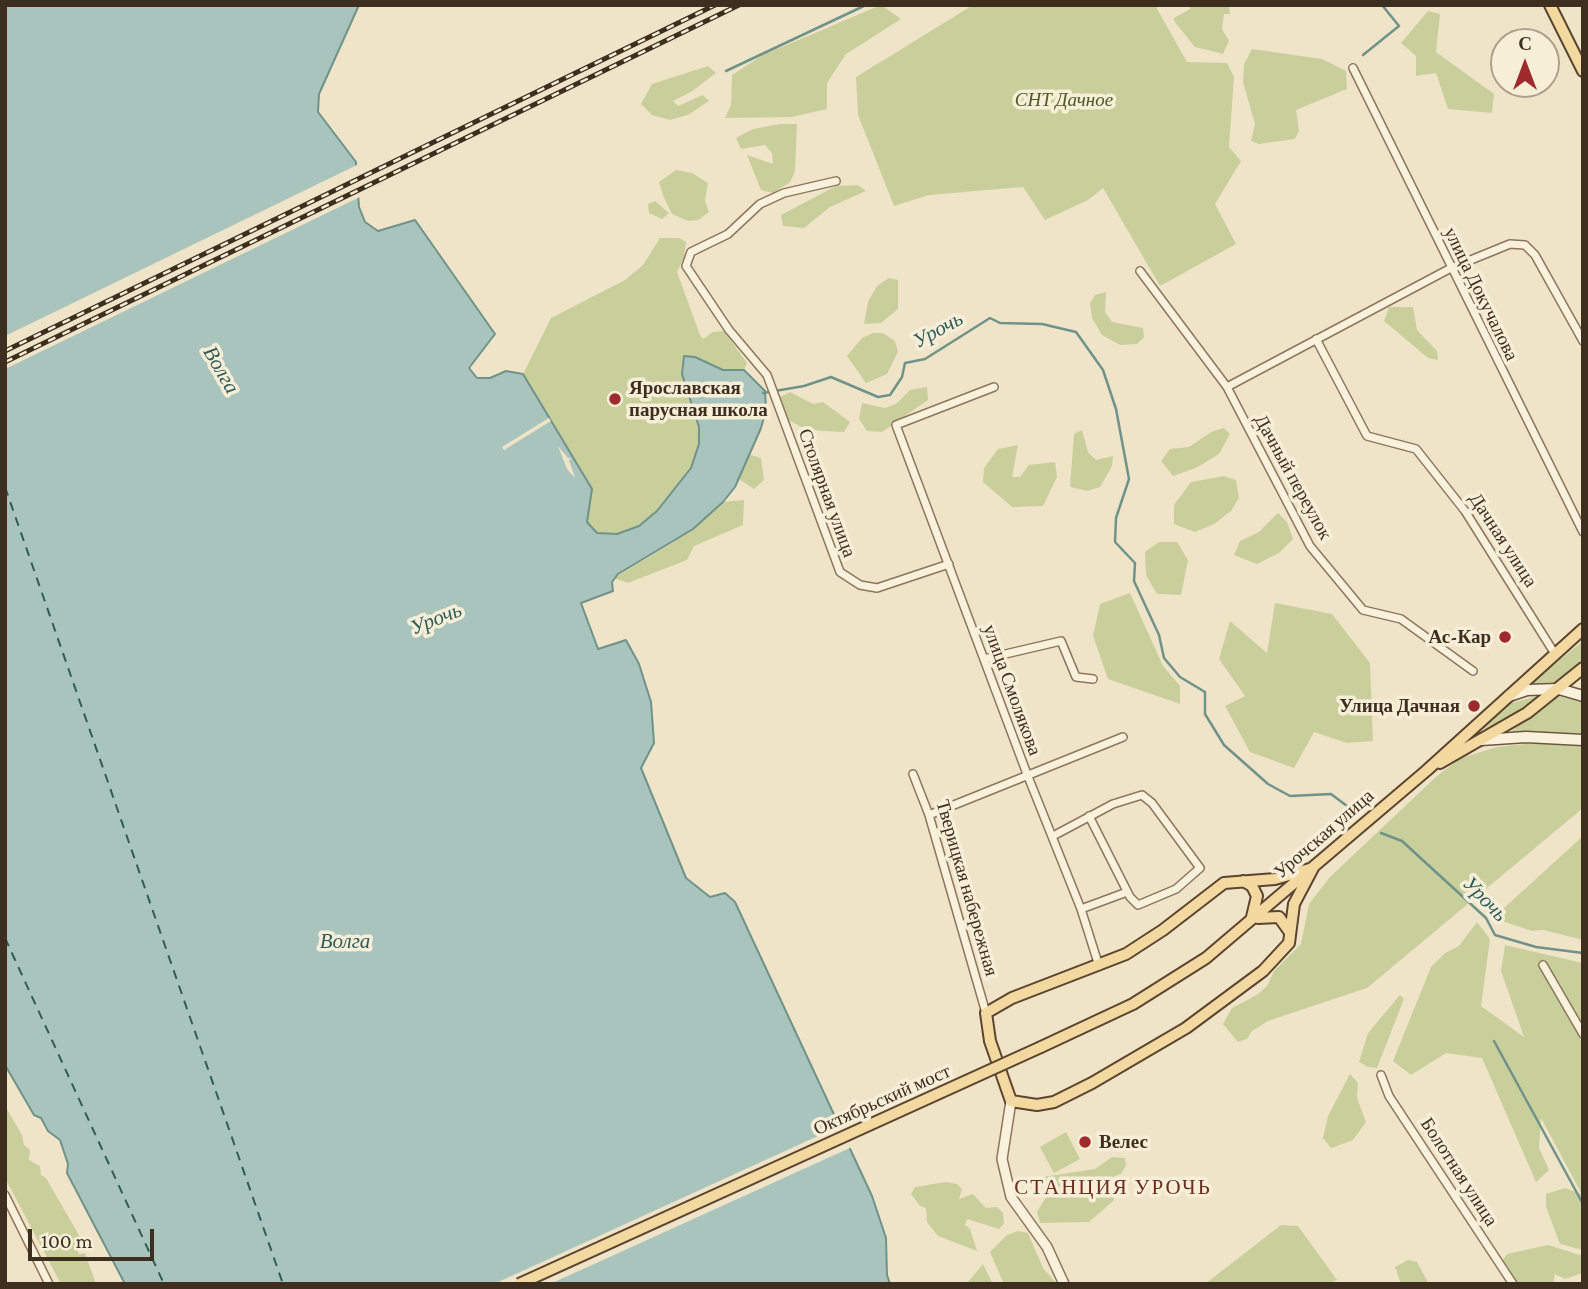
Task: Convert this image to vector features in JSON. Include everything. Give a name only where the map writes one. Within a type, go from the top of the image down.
[{"type":"main road","points":[[1550,5],[1583,71]]},
{"type":"main road","name":"Урочская улица","points":[[1246,924],[1426,771],[1583,629]]},
{"type":"main road","name":"Урочская улица","points":[[1426,771],[1481,740],[1559,689],[1583,668]]},
{"type":"main road","points":[[1505,697],[1527,690],[1559,689],[1583,695]]},
{"type":"main road","points":[[1481,740],[1526,737],[1583,740]]},
{"type":"main road","points":[[1313,868],[1297,893],[1291,913],[1290,937],[1285,950],[1263,971],[1155,1048],[1054,1102],[1037,1105],[1011,1101],[990,1041],[985,1013],[1022,994],[1100,967],[1148,941],[1217,886],[1236,880],[1275,879],[1313,868]]},
{"type":"main road","points":[[1236,880],[1248,882],[1257,897],[1256,909],[1246,924]]},
{"type":"main road","points":[[1246,924],[1266,915],[1279,917],[1287,924],[1290,937]]},
{"type":"main road","name":"Октябрьский мост","points":[[519,1284],[1041,1047],[1156,991],[1206,958],[1246,924]]},
{"type":"street","name":"улица Докучалова","points":[[1353,68],[1583,532]]},
{"type":"street","name":"Столярная улица","points":[[836,181],[784,193],[760,204],[728,234],[691,252],[686,266],[725,324],[767,375],[840,572],[860,585],[877,588],[949,565]]},
{"type":"street","points":[[1227,387],[1451,268],[1510,244],[1525,245],[1535,255],[1583,341]]},
{"type":"street","name":"Дачный переулок","points":[[1140,271],[1227,387],[1310,546],[1363,610],[1401,619],[1473,671]]},
{"type":"street","name":"Дачная улица","points":[[1316,339],[1367,436],[1416,449],[1465,511],[1555,653]]},
{"type":"street","name":"улица Смолякова","points":[[994,387],[896,425],[1027,774],[1081,909],[1100,967]]},
{"type":"street","points":[[984,659],[1062,641],[1076,677],[1093,679]]},
{"type":"street","points":[[929,815],[1123,737]]},
{"type":"street","name":"Тверицкая набережная","points":[[913,774],[929,815],[985,1013]]},
{"type":"street","points":[[1053,836],[1089,816],[1132,796],[1142,795],[1152,803],[1200,868],[1176,889],[1138,905],[1127,892],[1089,816]]},
{"type":"street","points":[[1081,909],[1127,892]]},
{"type":"street","points":[[1543,965],[1582,1036]]},
{"type":"street","name":"Болотная улица","points":[[1381,1075],[1389,1096],[1513,1284]]},
{"type":"street","points":[[1011,1101],[1002,1159],[1011,1197],[1047,1247],[1064,1284]]},
{"type":"street","points":[[5,1195],[49,1284]]},
{"type":"green space","points":[[881,5],[901,19],[846,54],[827,83],[827,109],[792,117],[725,118],[731,105],[732,75],[763,55]]},
{"type":"green space","name":"СНТ Дачное","points":[[973,5],[1155,5],[1187,62],[1227,63],[1234,77],[1229,147],[1241,161],[1215,204],[1236,244],[1160,286],[1103,188],[1088,200],[1045,220],[1023,187],[929,195],[894,206],[858,115],[856,77]]},
{"type":"green space","points":[[1189,5],[1229,5],[1230,14],[1224,14],[1222,29],[1229,41],[1223,54],[1195,47],[1174,21],[1174,18],[1190,9]]},
{"type":"green space","points":[[1428,11],[1440,14],[1436,52],[1490,91],[1490,98],[1494,98],[1492,113],[1448,109],[1436,73],[1416,76],[1416,56],[1401,43]]},
{"type":"green space","points":[[1252,49],[1322,59],[1346,71],[1347,89],[1296,110],[1299,131],[1295,139],[1259,144],[1251,141],[1255,124],[1243,82],[1244,64]]},
{"type":"green space","points":[[708,66],[716,73],[691,92],[673,101],[678,106],[703,95],[709,101],[688,115],[670,120],[652,115],[641,104],[652,84]]},
{"type":"green space","points":[[797,124],[795,171],[790,182],[773,193],[761,190],[747,155],[773,164],[772,153],[765,145],[741,149],[736,138],[753,129]]},
{"type":"green space","points":[[676,170],[692,173],[708,183],[705,201],[709,212],[698,220],[688,221],[672,214],[664,198],[659,182]]},
{"type":"green space","points":[[858,185],[866,191],[830,207],[804,228],[783,226],[781,215],[836,186]]},
{"type":"green space","points":[[655,201],[669,213],[662,219],[649,213],[648,204]]},
{"type":"green space","name":"Ярославская парусная школа","points":[[660,238],[679,238],[686,242],[684,257],[677,272],[700,335],[703,339],[713,332],[724,331],[747,363],[744,370],[723,370],[695,357],[682,374],[699,427],[699,444],[691,468],[657,511],[639,526],[617,534],[597,533],[587,522],[591,489],[523,374],[551,318],[625,280],[643,265]]},
{"type":"green space","points":[[889,278],[898,280],[898,309],[881,323],[864,324],[868,302],[877,286]]},
{"type":"green space","points":[[1106,292],[1105,312],[1112,322],[1143,328],[1144,337],[1137,344],[1120,345],[1102,335],[1092,318],[1090,303],[1095,295]]},
{"type":"green space","points":[[1389,307],[1413,307],[1417,330],[1437,351],[1438,360],[1428,358],[1384,321]]},
{"type":"green space","points":[[873,333],[883,333],[895,341],[898,352],[887,374],[866,383],[847,356],[862,338]]},
{"type":"green space","points":[[927,387],[928,400],[882,432],[867,431],[859,419],[862,403],[885,408],[896,404],[910,390]]},
{"type":"green space","points":[[790,392],[813,404],[823,402],[850,422],[844,432],[805,429],[788,420],[780,397]]},
{"type":"green space","points":[[1224,428],[1230,434],[1219,454],[1196,468],[1173,476],[1161,461],[1170,449],[1189,447],[1211,432]]},
{"type":"green space","points":[[1082,430],[1088,452],[1096,460],[1113,456],[1112,466],[1100,487],[1087,491],[1070,487],[1074,434]]},
{"type":"green space","points":[[1018,445],[1012,477],[1020,477],[1029,465],[1055,462],[1057,477],[1043,506],[1012,507],[983,482],[984,468],[998,449]]},
{"type":"green space","points":[[751,455],[761,458],[764,480],[754,489],[739,479],[746,459]]},
{"type":"green space","points":[[1224,476],[1236,480],[1239,498],[1231,511],[1214,524],[1195,532],[1174,524],[1174,505],[1191,482]]},
{"type":"green space","points":[[744,500],[743,525],[694,546],[687,560],[628,583],[614,578],[672,543],[723,502]]},
{"type":"green space","points":[[1278,513],[1287,522],[1293,539],[1279,553],[1257,564],[1234,555],[1240,541],[1259,532]]},
{"type":"green space","points":[[1159,542],[1177,542],[1188,560],[1181,595],[1157,594],[1146,575],[1145,552]]},
{"type":"green space","points":[[1130,593],[1163,666],[1180,686],[1180,704],[1108,679],[1093,636],[1100,604]]},
{"type":"green space","points":[[1275,603],[1332,614],[1370,663],[1373,741],[1347,743],[1314,732],[1294,768],[1250,752],[1225,706],[1245,696],[1219,659],[1230,621],[1267,653]]},
{"type":"green space","points":[[1583,641],[1583,661],[1565,679],[1557,684],[1526,687]]},
{"type":"green space","points":[[1542,695],[1506,719],[1472,734],[1507,704]]},
{"type":"green space","points":[[1558,696],[1583,703],[1583,736],[1509,733]]},
{"type":"green space","points":[[1536,743],[1583,743],[1583,808],[1367,988],[1268,1021],[1252,1031],[1247,1039],[1238,1042],[1223,1024],[1232,1008],[1257,995],[1267,986],[1274,971],[1301,944],[1309,904],[1330,877],[1437,776],[1461,758],[1497,747]]},
{"type":"green space","points":[[1583,836],[1583,940],[1543,930],[1532,931],[1493,918]]},
{"type":"green space","points":[[1477,922],[1490,939],[1481,1006],[1524,1037],[1501,971],[1505,945],[1583,963],[1583,1196],[1541,1118],[1539,1148],[1549,1170],[1536,1182],[1482,1058],[1446,1053],[1411,1075],[1393,1061],[1431,967],[1445,953],[1459,946]]},
{"type":"green space","points":[[1400,995],[1404,999],[1377,1068],[1368,1067],[1359,1062],[1368,1033]]},
{"type":"green space","points":[[1350,1074],[1358,1083],[1357,1098],[1366,1122],[1353,1140],[1331,1148],[1323,1138],[1328,1116]]},
{"type":"green space","points":[[5,1106],[22,1135],[24,1145],[30,1150],[29,1160],[40,1166],[41,1175],[46,1178],[80,1237],[75,1244],[79,1254],[85,1253],[96,1284],[61,1284],[5,1178]]},
{"type":"green space","points":[[1066,1132],[1080,1159],[1054,1173],[1040,1147]]},
{"type":"green space","points":[[1112,1157],[1125,1158],[1126,1165],[1121,1174],[1104,1180],[1057,1187],[1040,1185],[1030,1179],[1095,1169]]},
{"type":"green space","points":[[946,1182],[957,1184],[962,1189],[959,1199],[973,1194],[986,1208],[997,1207],[1003,1213],[1004,1224],[999,1229],[967,1219],[965,1225],[970,1229],[977,1251],[938,1236],[927,1222],[926,1208],[920,1206],[911,1194],[915,1187]]},
{"type":"green space","points":[[1565,1188],[1581,1194],[1583,1198],[1583,1250],[1560,1244],[1546,1207],[1546,1194]]},
{"type":"green space","points":[[1100,1190],[1117,1192],[1113,1201],[1089,1222],[1040,1223],[1037,1212],[1046,1197]]},
{"type":"green space","points":[[1281,1225],[1298,1226],[1337,1280],[1328,1284],[1205,1284]]},
{"type":"green space","points":[[1018,1231],[1028,1233],[1043,1268],[1057,1284],[1004,1284],[990,1252],[1007,1235]]},
{"type":"green space","points":[[1548,1245],[1583,1256],[1583,1273],[1565,1279],[1555,1274],[1553,1284],[1518,1284],[1503,1260],[1507,1254]]},
{"type":"green space","points":[[1408,1260],[1417,1262],[1429,1284],[1401,1284],[1395,1267]]},
{"type":"green space","points":[[983,1264],[993,1284],[967,1284],[967,1283]]},
{"type":"water","name":"Волга","points":[[5,5],[359,5],[319,94],[318,112],[356,162],[359,207],[365,222],[378,231],[415,220],[495,334],[469,368],[477,378],[490,378],[506,371],[523,374],[592,489],[587,522],[597,533],[617,534],[639,526],[657,511],[691,468],[699,444],[699,427],[682,374],[684,356],[695,357],[723,370],[744,370],[765,391],[766,410],[761,428],[735,487],[723,502],[693,529],[618,574],[612,582],[613,591],[581,603],[598,649],[626,640],[639,664],[651,702],[654,743],[641,768],[686,878],[710,897],[725,893],[735,902],[872,1196],[886,1238],[887,1275],[890,1284],[125,1284],[67,1173],[68,1164],[60,1140],[48,1131],[41,1118],[34,1115],[5,1065]]},
{"type":"pier","points":[[359,164],[362,196],[5,369],[5,336]]},
{"type":"pier","points":[[549,418],[551,421],[504,450],[502,447]]},
{"type":"pier","points":[[558,446],[568,458],[572,458],[569,460],[575,478],[567,469]]},
{"type":"pier","points":[[842,1125],[852,1147],[550,1284],[494,1284]]},
{"type":"waterway","points":[[726,71],[866,5]]},
{"type":"waterway","points":[[1363,55],[1399,26],[1382,5]]},
{"type":"waterway","name":"Урочь","points":[[763,393],[804,386],[831,377],[878,397],[890,395],[902,377],[905,363],[925,359],[990,318],[1000,323],[1042,324],[1076,332],[1103,370],[1116,409],[1129,479],[1116,518],[1115,542],[1135,563],[1134,581],[1159,635],[1164,658],[1180,677],[1205,692],[1205,714],[1224,745],[1268,784],[1290,796],[1331,794],[1351,809]]},
{"type":"waterway","name":"Урочь","points":[[1381,833],[1402,841],[1486,918],[1495,935],[1536,947],[1583,953]]},
{"type":"waterway","points":[[1494,1041],[1583,1204]]},
{"type":"ferry route","points":[[5,487],[283,1284]]},
{"type":"ferry route","points":[[5,938],[164,1284]]},
{"type":"railway","points":[[5,351],[715,5]]},
{"type":"railway","points":[[5,362],[739,5]]},
{"type":"place","name":"Ярославская парусная школа","points":[[615,399]]},
{"type":"place","name":"Ас-Кар","points":[[1505,637]]},
{"type":"place","name":"Улица Дачная","points":[[1474,706]]},
{"type":"place","name":"Велес","points":[[1085,1142]]},
{"type":"district","name":"СТАНЦИЯ УРОЧЬ","points":[[1113,1188]]}]
